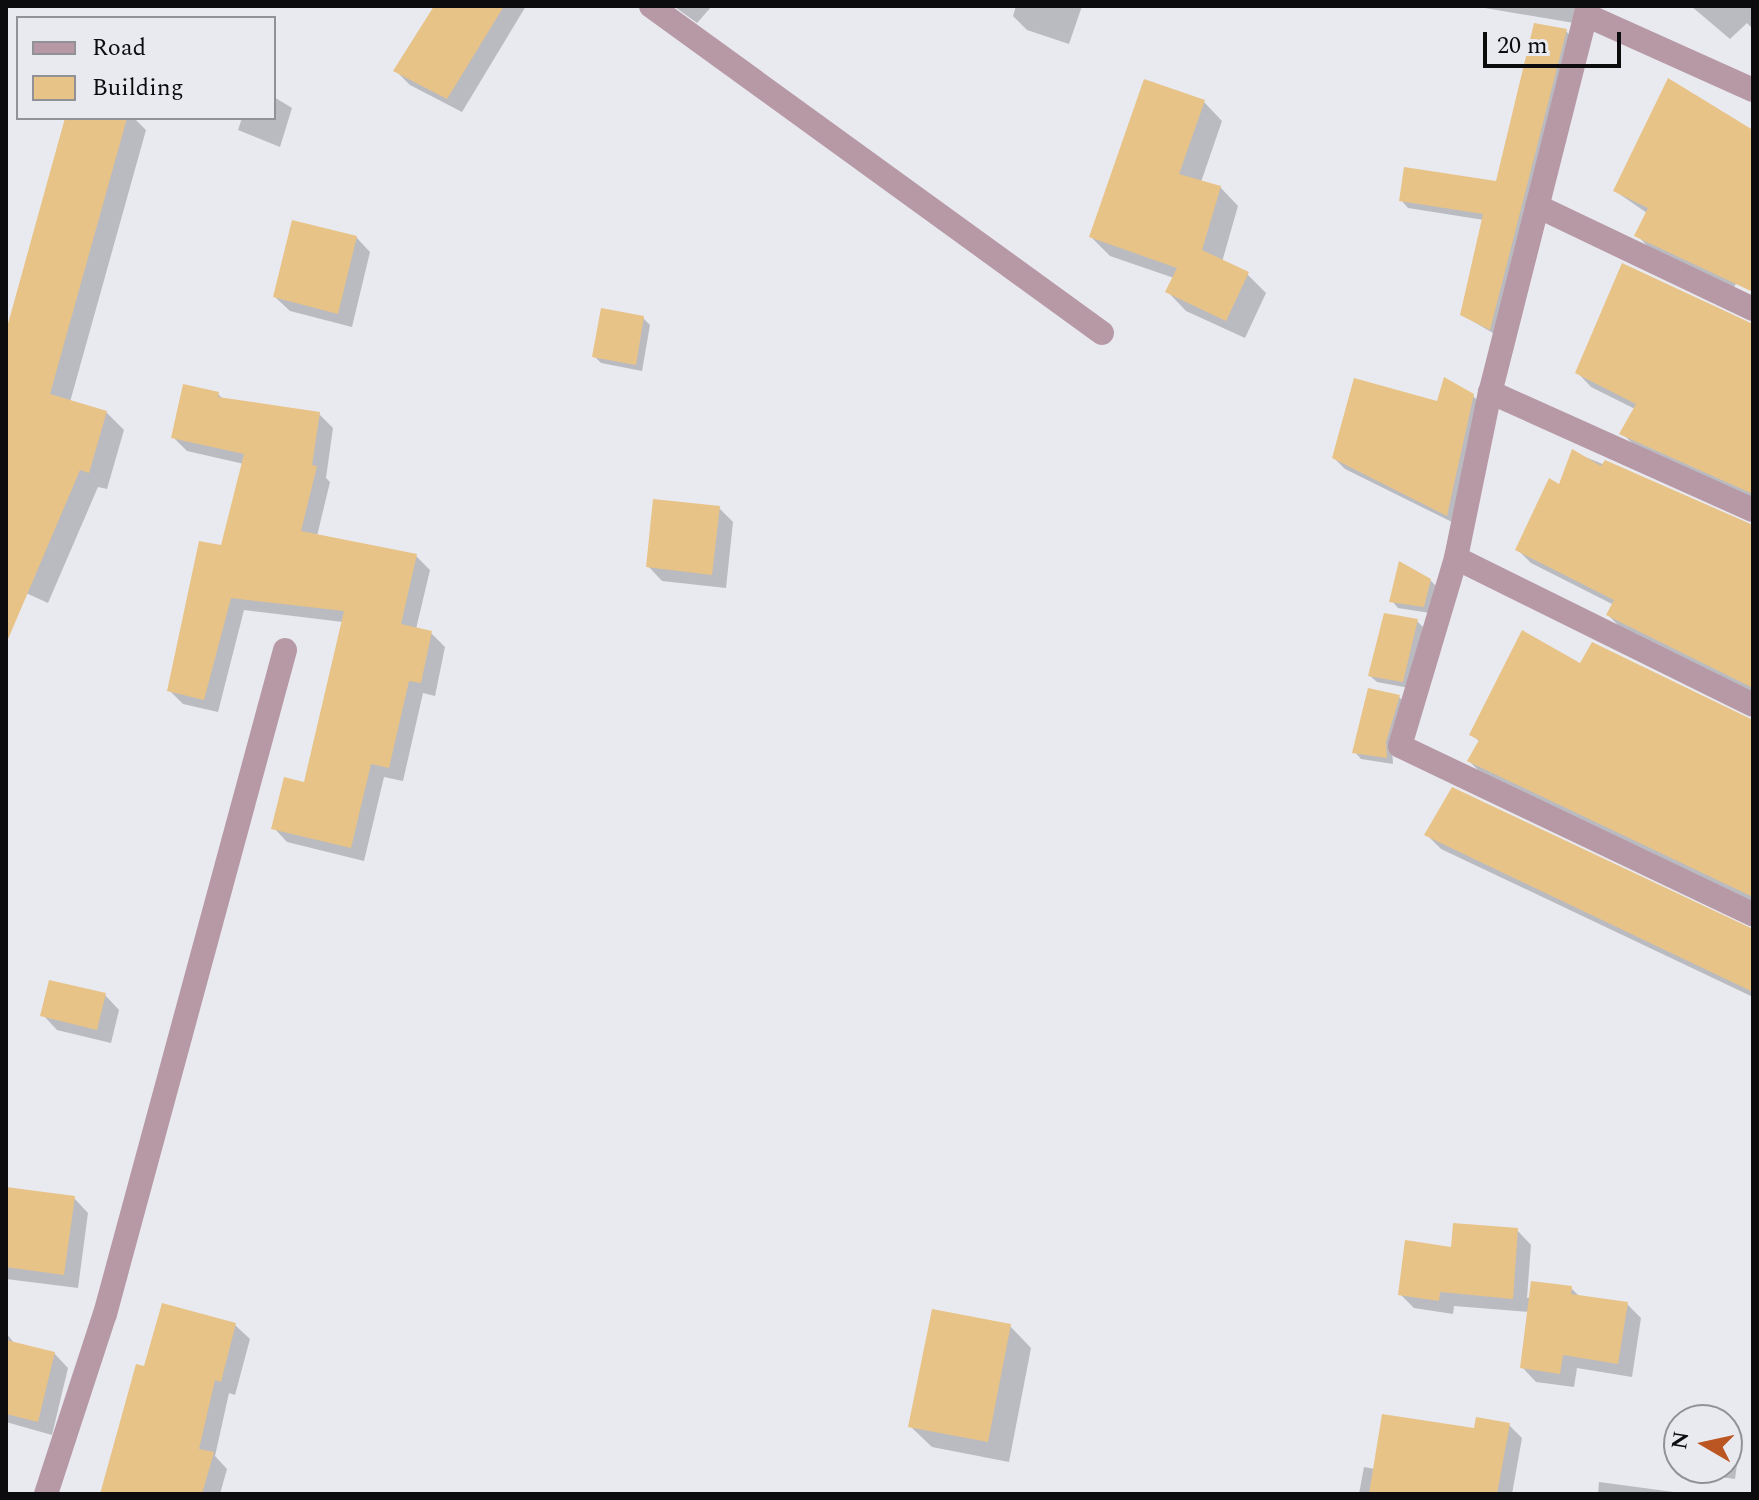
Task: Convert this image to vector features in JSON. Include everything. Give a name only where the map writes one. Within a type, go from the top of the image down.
[{"type":"street","points":[[651,6],[1102,333]]},
{"type":"street","points":[[1753,90],[1587,11],[1490,392],[1456,558],[1400,746],[1753,914]]},
{"type":"street","points":[[1537,206],[1753,309]]},
{"type":"street","points":[[1490,392],[1753,510]]},
{"type":"street","points":[[1456,558],[1753,705]]},
{"type":"street","points":[[46,1494],[105,1314],[285,650]]},
{"type":"building","points":[[434,6],[504,6],[447,99],[393,71]]},
{"type":"building","points":[[1534,23],[1567,29],[1490,330],[1460,315],[1483,214],[1399,201],[1404,167],[1496,181]]},
{"type":"building","points":[[1668,78],[1753,130],[1753,292],[1634,236],[1648,208],[1613,191]]},
{"type":"building","points":[[1144,79],[1205,100],[1179,174],[1221,186],[1202,250],[1249,272],[1226,321],[1165,292],[1177,268],[1089,237]]},
{"type":"building","points":[[64,120],[126,120],[50,394],[107,411],[89,473],[80,470],[6,644],[6,331]]},
{"type":"building","points":[[292,220],[357,236],[338,314],[273,297]]},
{"type":"building","points":[[1622,263],[1753,324],[1753,494],[1619,434],[1636,404],[1575,373]]},
{"type":"building","points":[[601,308],[644,316],[636,365],[592,357]]},
{"type":"building","points":[[1444,377],[1474,394],[1447,516],[1332,458],[1354,378],[1437,401]]},
{"type":"building","points":[[183,384],[219,392],[218,397],[320,412],[312,465],[317,466],[301,531],[417,554],[401,624],[432,631],[421,683],[409,681],[389,768],[371,764],[351,848],[271,829],[284,777],[304,782],[344,611],[231,598],[204,700],[167,691],[199,541],[221,545],[244,454],[171,438]]},
{"type":"building","points":[[1572,449],[1601,466],[1605,460],[1753,525],[1753,688],[1606,615],[1614,600],[1515,550],[1549,478],[1559,484]]},
{"type":"building","points":[[653,499],[720,506],[712,575],[646,567]]},
{"type":"building","points":[[1399,561],[1431,579],[1424,607],[1389,602]]},
{"type":"building","points":[[1384,613],[1418,619],[1403,682],[1368,676]]},
{"type":"building","points":[[1522,630],[1580,663],[1592,642],[1753,720],[1753,897],[1467,761],[1479,740],[1469,735]]},
{"type":"building","points":[[1368,688],[1400,695],[1386,742],[1387,758],[1352,753]]},
{"type":"building","points":[[1452,787],[1753,929],[1753,992],[1424,835]]},
{"type":"building","points":[[49,980],[106,993],[97,1030],[40,1016]]},
{"type":"building","points":[[6,1187],[75,1196],[64,1275],[6,1267]]},
{"type":"building","points":[[1453,1223],[1518,1228],[1513,1299],[1440,1292],[1439,1301],[1398,1295],[1405,1240],[1451,1247]]},
{"type":"building","points":[[1531,1281],[1572,1286],[1571,1294],[1628,1302],[1618,1364],[1563,1355],[1560,1374],[1520,1368]]},
{"type":"building","points":[[162,1303],[236,1323],[221,1382],[215,1380],[199,1449],[214,1452],[202,1494],[100,1494],[136,1364],[144,1366]]},
{"type":"building","points":[[932,1309],[1011,1324],[988,1442],[908,1427]]},
{"type":"building","points":[[6,1340],[55,1352],[38,1422],[6,1414]]},
{"type":"building","points":[[1382,1414],[1474,1428],[1476,1417],[1510,1423],[1497,1494],[1369,1494]]}]
